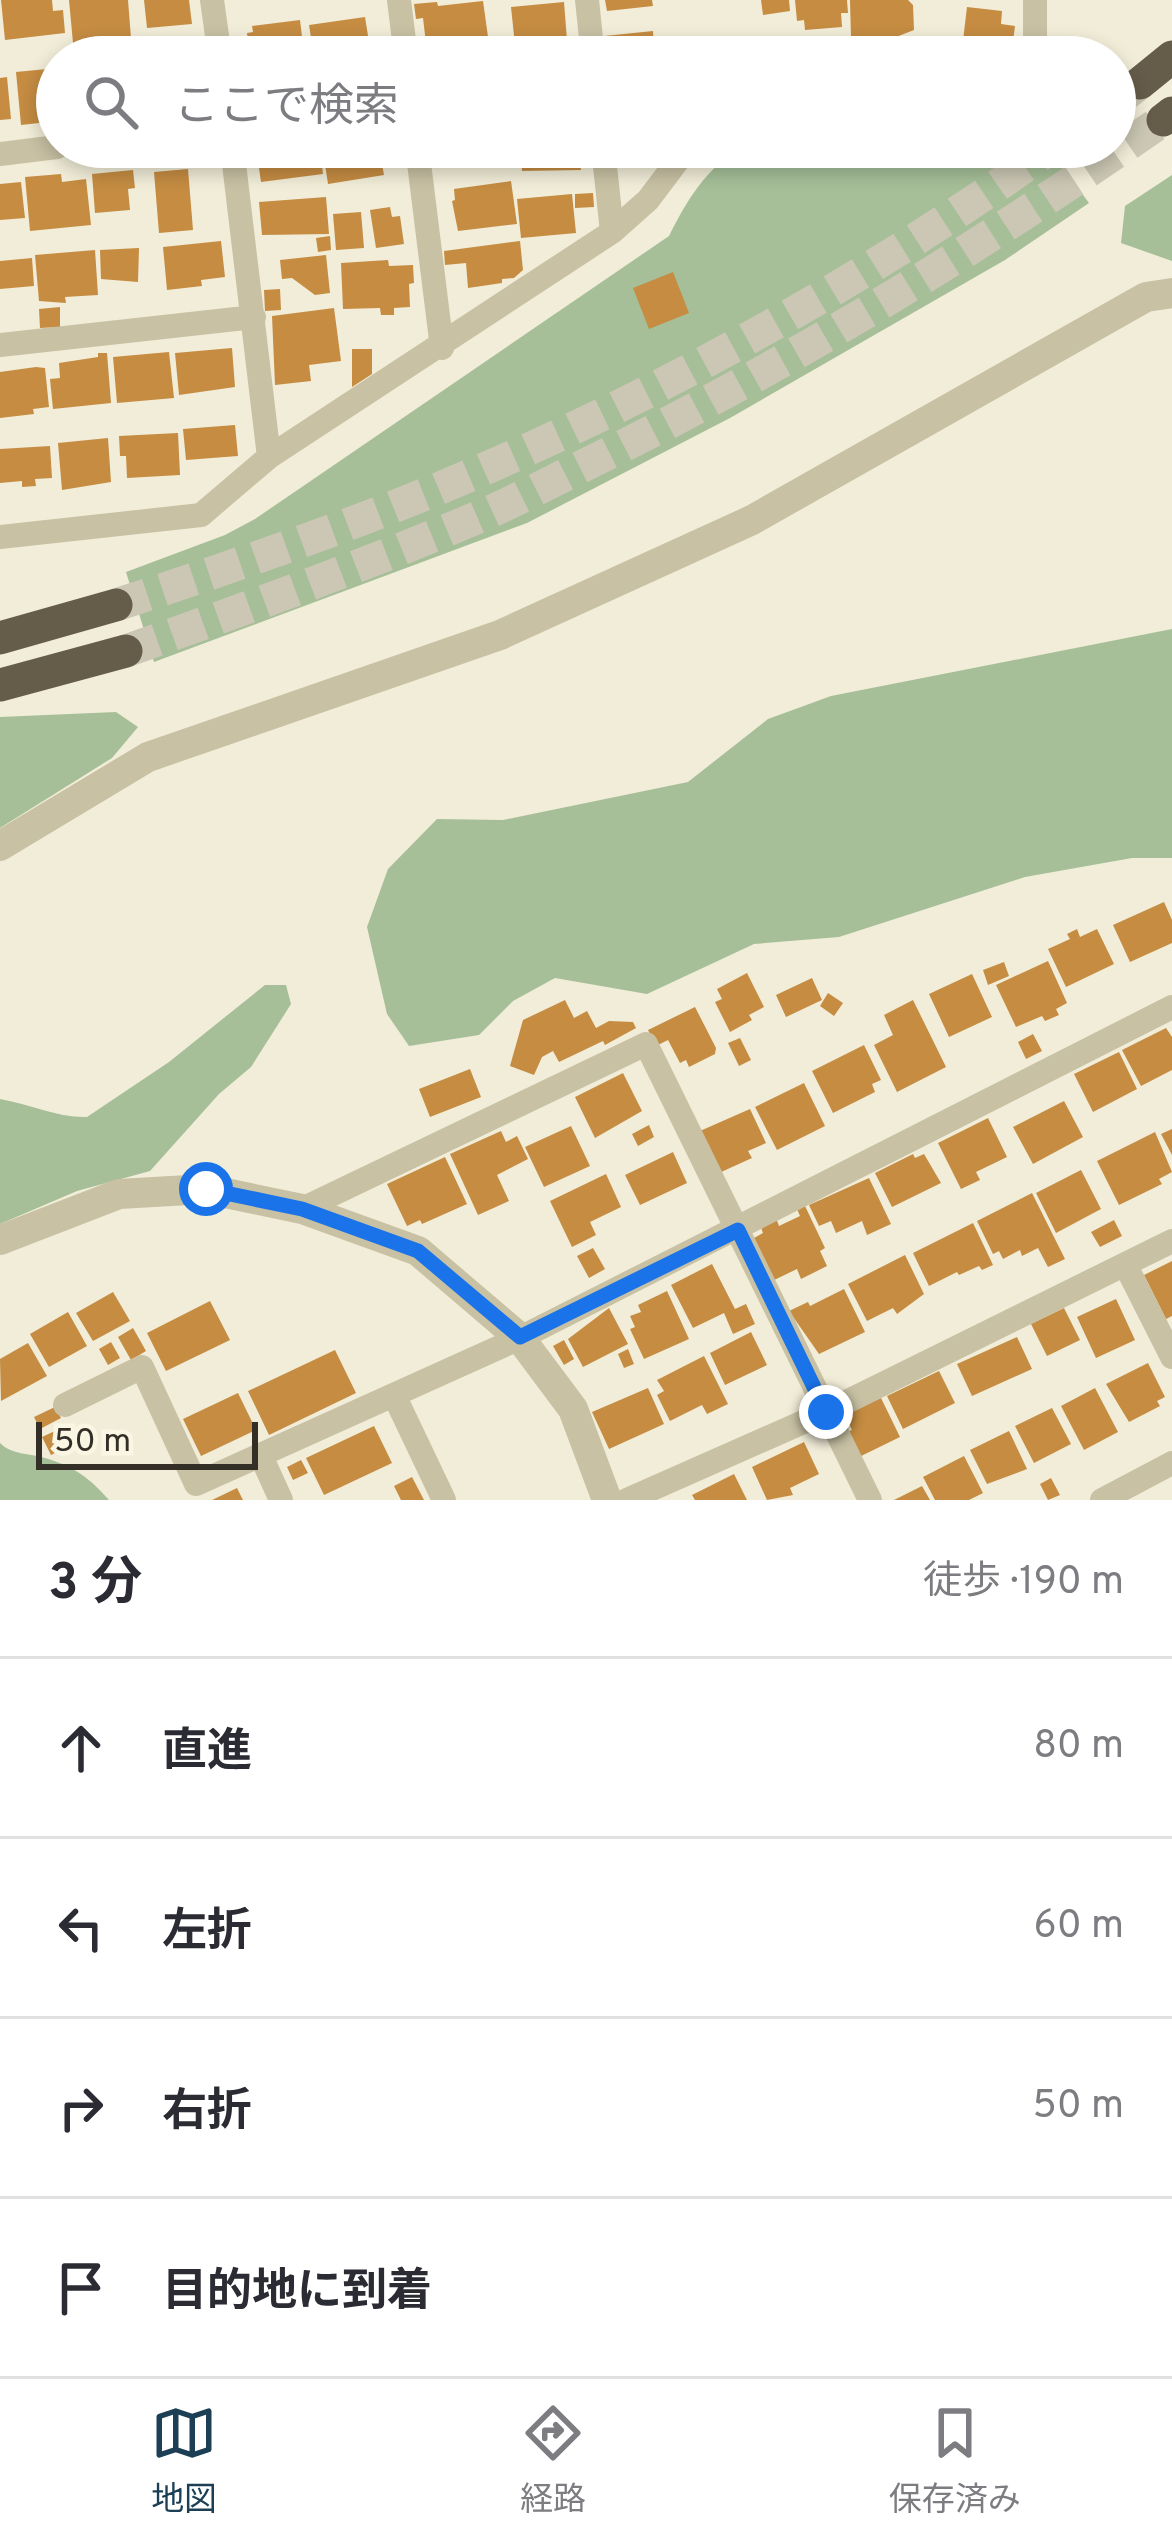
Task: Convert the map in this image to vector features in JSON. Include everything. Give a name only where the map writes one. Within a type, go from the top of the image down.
[{"type":"highway","points":[[1140,83],[1172,57]]},
{"type":"highway","points":[[0,638],[116,605]]},
{"type":"highway","points":[[4,684],[126,651]]},
{"type":"street","points":[[212,0],[217,36]]},
{"type":"street","points":[[399,0],[403,36]]},
{"type":"street","points":[[587,0],[591,36]]},
{"type":"street","points":[[1035,0],[1035,36]]},
{"type":"street","points":[[0,154],[36,150]]},
{"type":"street","points":[[235,168],[269,457]]},
{"type":"street","points":[[420,168],[442,347]]},
{"type":"street","points":[[605,168],[613,232]]},
{"type":"street","points":[[0,537],[201,515],[269,457],[613,232],[648,200],[672,168]]},
{"type":"street","points":[[0,846],[148,757],[500,635],[752,520],[1147,297],[1172,293]]},
{"type":"street","points":[[0,345],[254,316]]},
{"type":"street","points":[[65,1405],[142,1367],[196,1484],[520,1337],[1172,1007]]},
{"type":"street","points":[[302,1209],[646,1044],[870,1500]]},
{"type":"street","points":[[0,1240],[119,1194],[206,1189],[302,1209],[418,1251],[520,1337],[573,1409],[607,1500]]},
{"type":"street","points":[[627,1500],[826,1412],[1172,1241]]},
{"type":"street","points":[[1126,1265],[1172,1357]]},
{"type":"street","points":[[394,1395],[444,1500]]},
{"type":"street","points":[[261,1456],[281,1500]]},
{"type":"street","points":[[1102,1500],[1172,1463]]},
{"type":"green space","points":[[715,168],[1063,168],[1089,203],[1005,260],[730,418],[527,523],[154,662],[126,572],[255,519],[669,236]]},
{"type":"green space","points":[[1172,175],[1172,261],[1121,243],[1125,206]]},
{"type":"green space","points":[[1172,629],[1172,858],[1132,858],[1025,877],[839,937],[754,944],[647,994],[555,978],[513,1001],[479,1035],[409,1046],[387,1014],[367,927],[388,869],[437,819],[503,820],[688,782],[768,719],[831,696]]},
{"type":"green space","points":[[116,712],[138,727],[112,758],[0,828],[0,717]]},
{"type":"green space","points":[[265,985],[286,985],[291,1004],[251,1067],[219,1094],[150,1171],[77,1191],[0,1224],[0,1099],[87,1117],[169,1062]]},
{"type":"green space","points":[[0,1443],[73,1469],[109,1500],[0,1500]]},
{"type":"building","points":[[1,0],[52,0],[53,11],[63,10],[65,33],[5,40]]},
{"type":"building","points":[[69,0],[128,0],[131,36],[72,36]]},
{"type":"building","points":[[144,0],[189,0],[192,24],[147,28]]},
{"type":"building","points":[[605,0],[652,0],[653,6],[607,11]]},
{"type":"building","points":[[761,0],[789,0],[790,11],[763,15]]},
{"type":"building","points":[[795,0],[847,0],[848,13],[841,13],[842,27],[805,30],[804,20],[797,21]]},
{"type":"building","points":[[850,0],[908,0],[913,5],[914,30],[899,36],[851,36]]},
{"type":"building","points":[[483,1],[488,36],[425,36],[423,18],[416,19],[414,4],[437,2],[438,6]]},
{"type":"building","points":[[564,2],[567,36],[514,36],[511,7]]},
{"type":"building","points":[[967,7],[1002,11],[1001,24],[1015,26],[1014,36],[964,36]]},
{"type":"building","points":[[365,17],[368,36],[311,36],[309,25]]},
{"type":"building","points":[[300,20],[302,36],[247,36],[252,26]]},
{"type":"building","points":[[653,31],[653,36],[604,36]]},
{"type":"building","points":[[36,70],[36,123],[21,125],[16,72]]},
{"type":"building","points":[[7,77],[11,119],[0,120],[0,78]]},
{"type":"building","points":[[259,168],[322,168],[323,174],[261,182]]},
{"type":"building","points":[[326,168],[383,168],[384,175],[328,184]]},
{"type":"building","points":[[522,168],[581,170],[522,171]]},
{"type":"building","points":[[188,169],[193,230],[159,233],[154,172]]},
{"type":"building","points":[[133,170],[130,210],[95,213],[92,174]]},
{"type":"building","points":[[61,174],[62,182],[86,179],[91,225],[30,231],[25,177]]},
{"type":"building","points":[[511,181],[517,224],[458,231],[454,189]]},
{"type":"building","points":[[21,182],[25,218],[0,220],[0,184]]},
{"type":"building","points":[[593,193],[594,207],[575,208],[575,194]]},
{"type":"building","points":[[572,194],[576,233],[521,238],[517,199]]},
{"type":"building","points":[[326,197],[329,234],[262,235],[259,202]]},
{"type":"building","points":[[390,207],[392,217],[400,216],[404,244],[376,248],[370,210]]},
{"type":"building","points":[[361,212],[364,248],[336,250],[333,214]]},
{"type":"building","points":[[330,236],[331,250],[318,252],[316,238]]},
{"type":"building","points":[[221,241],[225,277],[201,280],[202,286],[167,290],[163,247]]},
{"type":"building","points":[[520,241],[523,270],[502,283],[468,288],[466,263],[445,265],[444,251]]},
{"type":"building","points":[[139,248],[138,282],[101,279],[100,250]]},
{"type":"building","points":[[95,250],[98,295],[65,297],[66,303],[39,301],[35,255]]},
{"type":"building","points":[[326,255],[330,293],[315,295],[292,278],[282,279],[280,260]]},
{"type":"building","points":[[32,258],[34,286],[0,289],[0,261]]},
{"type":"building","points":[[388,260],[389,266],[413,265],[410,307],[394,308],[394,315],[381,315],[380,308],[343,309],[341,263]]},
{"type":"building","points":[[673,272],[689,313],[649,329],[633,288]]},
{"type":"building","points":[[280,289],[281,310],[265,311],[264,290]]},
{"type":"building","points":[[60,307],[60,327],[40,328],[39,309]]},
{"type":"building","points":[[334,308],[341,361],[309,365],[311,381],[275,385],[272,316]]},
{"type":"building","points":[[232,348],[235,387],[179,395],[175,353]]},
{"type":"building","points":[[352,349],[372,349],[372,374],[352,387]]},
{"type":"building","points":[[169,352],[174,398],[117,403],[113,357]]},
{"type":"building","points":[[98,353],[107,353],[111,403],[53,409],[50,379],[60,378],[59,363],[98,357]]},
{"type":"building","points":[[45,368],[49,407],[0,418],[0,372]]},
{"type":"building","points":[[235,425],[238,456],[186,460],[183,429]]},
{"type":"building","points":[[178,433],[180,475],[127,478],[119,436]]},
{"type":"building","points":[[108,438],[111,482],[62,490],[58,443]]},
{"type":"building","points":[[50,446],[52,478],[35,479],[36,486],[22,487],[22,481],[0,483],[0,449]]},
{"type":"building","points":[[1164,902],[1172,920],[1172,943],[1130,962],[1113,925]]},
{"type":"building","points":[[1077,929],[1080,937],[1097,929],[1114,964],[1066,987],[1048,949],[1070,939],[1067,934]]},
{"type":"building","points":[[1048,961],[1067,1003],[1056,1009],[1059,1015],[1045,1021],[1042,1016],[1016,1027],[996,985]]},
{"type":"building","points":[[1004,962],[1009,976],[988,985],[983,970]]},
{"type":"building","points":[[747,973],[764,1007],[730,1032],[715,1002],[722,999],[717,989]]},
{"type":"building","points":[[972,974],[992,1017],[949,1037],[929,994]]},
{"type":"building","points":[[812,978],[822,1000],[786,1017],[776,995]]},
{"type":"building","points":[[828,993],[843,1003],[834,1016],[820,1006]]},
{"type":"building","points":[[565,1000],[574,1018],[587,1011],[596,1028],[609,1021],[633,1022],[636,1028],[559,1062],[553,1051],[542,1057],[534,1075],[510,1066],[523,1020]]},
{"type":"building","points":[[913,1000],[946,1067],[897,1092],[874,1045],[893,1035],[884,1015]]},
{"type":"building","points":[[695,1007],[716,1048],[715,1054],[689,1067],[686,1060],[680,1063],[668,1040],[656,1046],[648,1030]]},
{"type":"building","points":[[1166,1028],[1172,1037],[1172,1070],[1141,1086],[1122,1050]]},
{"type":"building","points":[[1033,1034],[1042,1051],[1026,1059],[1018,1042]]},
{"type":"building","points":[[740,1038],[751,1060],[739,1066],[728,1043]]},
{"type":"building","points":[[864,1045],[881,1080],[872,1084],[875,1092],[833,1113],[812,1071]]},
{"type":"building","points":[[1119,1052],[1137,1089],[1093,1112],[1074,1074]]},
{"type":"building","points":[[470,1069],[481,1097],[430,1117],[419,1089]]},
{"type":"building","points":[[623,1073],[642,1111],[595,1138],[575,1097]]},
{"type":"building","points":[[804,1083],[825,1126],[777,1150],[755,1107]]},
{"type":"building","points":[[1064,1101],[1083,1137],[1033,1164],[1013,1127]]},
{"type":"building","points":[[750,1109],[766,1143],[748,1151],[752,1158],[719,1173],[700,1131]]},
{"type":"building","points":[[988,1118],[1007,1157],[976,1172],[980,1180],[961,1189],[938,1143]]},
{"type":"building","points":[[649,1125],[654,1137],[638,1146],[632,1134]]},
{"type":"building","points":[[571,1126],[590,1166],[544,1187],[525,1147]]},
{"type":"building","points":[[1172,1129],[1172,1155],[1161,1134]]},
{"type":"building","points":[[501,1131],[506,1142],[517,1136],[528,1159],[497,1175],[509,1201],[478,1215],[450,1154]]},
{"type":"building","points":[[1155,1132],[1172,1172],[1159,1179],[1162,1184],[1119,1205],[1097,1161]]},
{"type":"building","points":[[673,1152],[687,1183],[640,1205],[625,1175]]},
{"type":"building","points":[[913,1154],[915,1158],[924,1154],[941,1183],[892,1207],[875,1173]]},
{"type":"building","points":[[445,1157],[467,1204],[407,1226],[387,1184]]},
{"type":"building","points":[[1081,1170],[1101,1209],[1056,1233],[1036,1193]]},
{"type":"building","points":[[606,1174],[621,1207],[590,1222],[596,1235],[572,1247],[550,1201]]},
{"type":"building","points":[[869,1178],[891,1224],[867,1235],[862,1221],[836,1233],[831,1221],[819,1226],[809,1205]]},
{"type":"building","points":[[1032,1193],[1065,1259],[1048,1267],[1038,1248],[1003,1259],[999,1251],[993,1254],[977,1221]]},
{"type":"building","points":[[805,1206],[825,1248],[820,1251],[827,1266],[801,1279],[797,1269],[770,1282],[754,1238],[763,1233],[760,1225],[776,1218],[779,1226],[800,1216],[797,1209]]},
{"type":"building","points":[[1114,1220],[1122,1236],[1100,1247],[1091,1232]]},
{"type":"building","points":[[973,1223],[993,1265],[957,1272],[929,1286],[913,1253]]},
{"type":"building","points":[[593,1248],[605,1269],[589,1278],[577,1256]]},
{"type":"building","points":[[905,1255],[924,1294],[897,1314],[893,1308],[867,1321],[848,1284]]},
{"type":"building","points":[[1172,1261],[1172,1316],[1166,1319],[1144,1275]]},
{"type":"building","points":[[712,1264],[735,1309],[746,1304],[755,1324],[733,1334],[724,1313],[693,1328],[671,1285]]},
{"type":"building","points":[[844,1289],[865,1332],[819,1354],[789,1311]]},
{"type":"building","points":[[667,1291],[689,1339],[644,1359],[630,1329],[635,1327],[630,1316],[641,1312],[638,1305]]},
{"type":"building","points":[[113,1292],[130,1321],[93,1341],[76,1313]]},
{"type":"building","points":[[1116,1299],[1135,1340],[1096,1358],[1077,1317]]},
{"type":"building","points":[[210,1301],[230,1340],[166,1371],[147,1333]]},
{"type":"building","points":[[609,1308],[628,1344],[583,1367],[568,1339]]},
{"type":"building","points":[[1064,1308],[1080,1340],[1047,1356],[1031,1324]]},
{"type":"building","points":[[68,1312],[87,1346],[49,1367],[30,1334]]},
{"type":"building","points":[[133,1328],[146,1351],[131,1360],[118,1337]]},
{"type":"building","points":[[751,1332],[767,1365],[725,1385],[710,1353]]},
{"type":"building","points":[[1017,1337],[1032,1369],[972,1396],[957,1364]]},
{"type":"building","points":[[564,1340],[574,1359],[564,1365],[553,1346]]},
{"type":"building","points":[[111,1342],[120,1358],[108,1365],[99,1349]]},
{"type":"building","points":[[28,1343],[47,1376],[1,1401],[0,1359]]},
{"type":"building","points":[[628,1349],[634,1364],[624,1368],[618,1354]]},
{"type":"building","points":[[335,1350],[356,1393],[269,1435],[248,1391]]},
{"type":"building","points":[[704,1356],[728,1404],[707,1414],[702,1405],[670,1421],[657,1395],[664,1391],[657,1380]]},
{"type":"building","points":[[1148,1363],[1165,1397],[1157,1401],[1160,1406],[1129,1422],[1106,1384]]},
{"type":"building","points":[[939,1371],[955,1403],[903,1429],[887,1396]]},
{"type":"building","points":[[648,1388],[664,1424],[609,1449],[592,1412]]},
{"type":"building","points":[[1095,1388],[1118,1432],[1084,1450],[1061,1406]]},
{"type":"building","points":[[238,1393],[256,1430],[201,1456],[183,1419]]},
{"type":"building","points":[[881,1398],[900,1437],[857,1458],[845,1433],[852,1430],[845,1415]]},
{"type":"building","points":[[55,1407],[61,1418],[40,1429],[34,1417]]},
{"type":"building","points":[[1052,1408],[1071,1444],[1034,1463],[1015,1426]]},
{"type":"building","points":[[374,1426],[392,1463],[324,1495],[306,1458]]},
{"type":"building","points":[[57,1430],[65,1448],[51,1455],[42,1437]]},
{"type":"building","points":[[1009,1431],[1027,1469],[987,1484],[970,1450]]},
{"type":"building","points":[[804,1442],[819,1474],[790,1488],[793,1495],[767,1500],[752,1467]]},
{"type":"building","points":[[964,1456],[983,1493],[969,1500],[935,1500],[923,1477]]},
{"type":"building","points":[[301,1460],[308,1473],[293,1480],[287,1467]]},
{"type":"building","points":[[734,1474],[747,1500],[695,1500],[692,1495]]},
{"type":"building","points":[[412,1477],[424,1500],[401,1500],[394,1486]]},
{"type":"building","points":[[1051,1478],[1060,1495],[1048,1500],[1040,1484]]},
{"type":"building","points":[[922,1486],[930,1500],[894,1500]]},
{"type":"building","points":[[237,1488],[243,1500],[212,1500]]},
{"type":"tunnel","points":[[1136,86],[1140,83]]},
{"type":"tunnel","points":[[1136,138],[1163,120]]},
{"type":"tunnel","points":[[116,605],[380,512],[617,407],[842,285],[1022,168]]},
{"type":"tunnel","points":[[126,651],[476,518],[673,421],[887,300],[1092,168]]},
{"type":"route","points":[[206,1189],[302,1209],[418,1251],[520,1337],[738,1230],[826,1412]]}]
